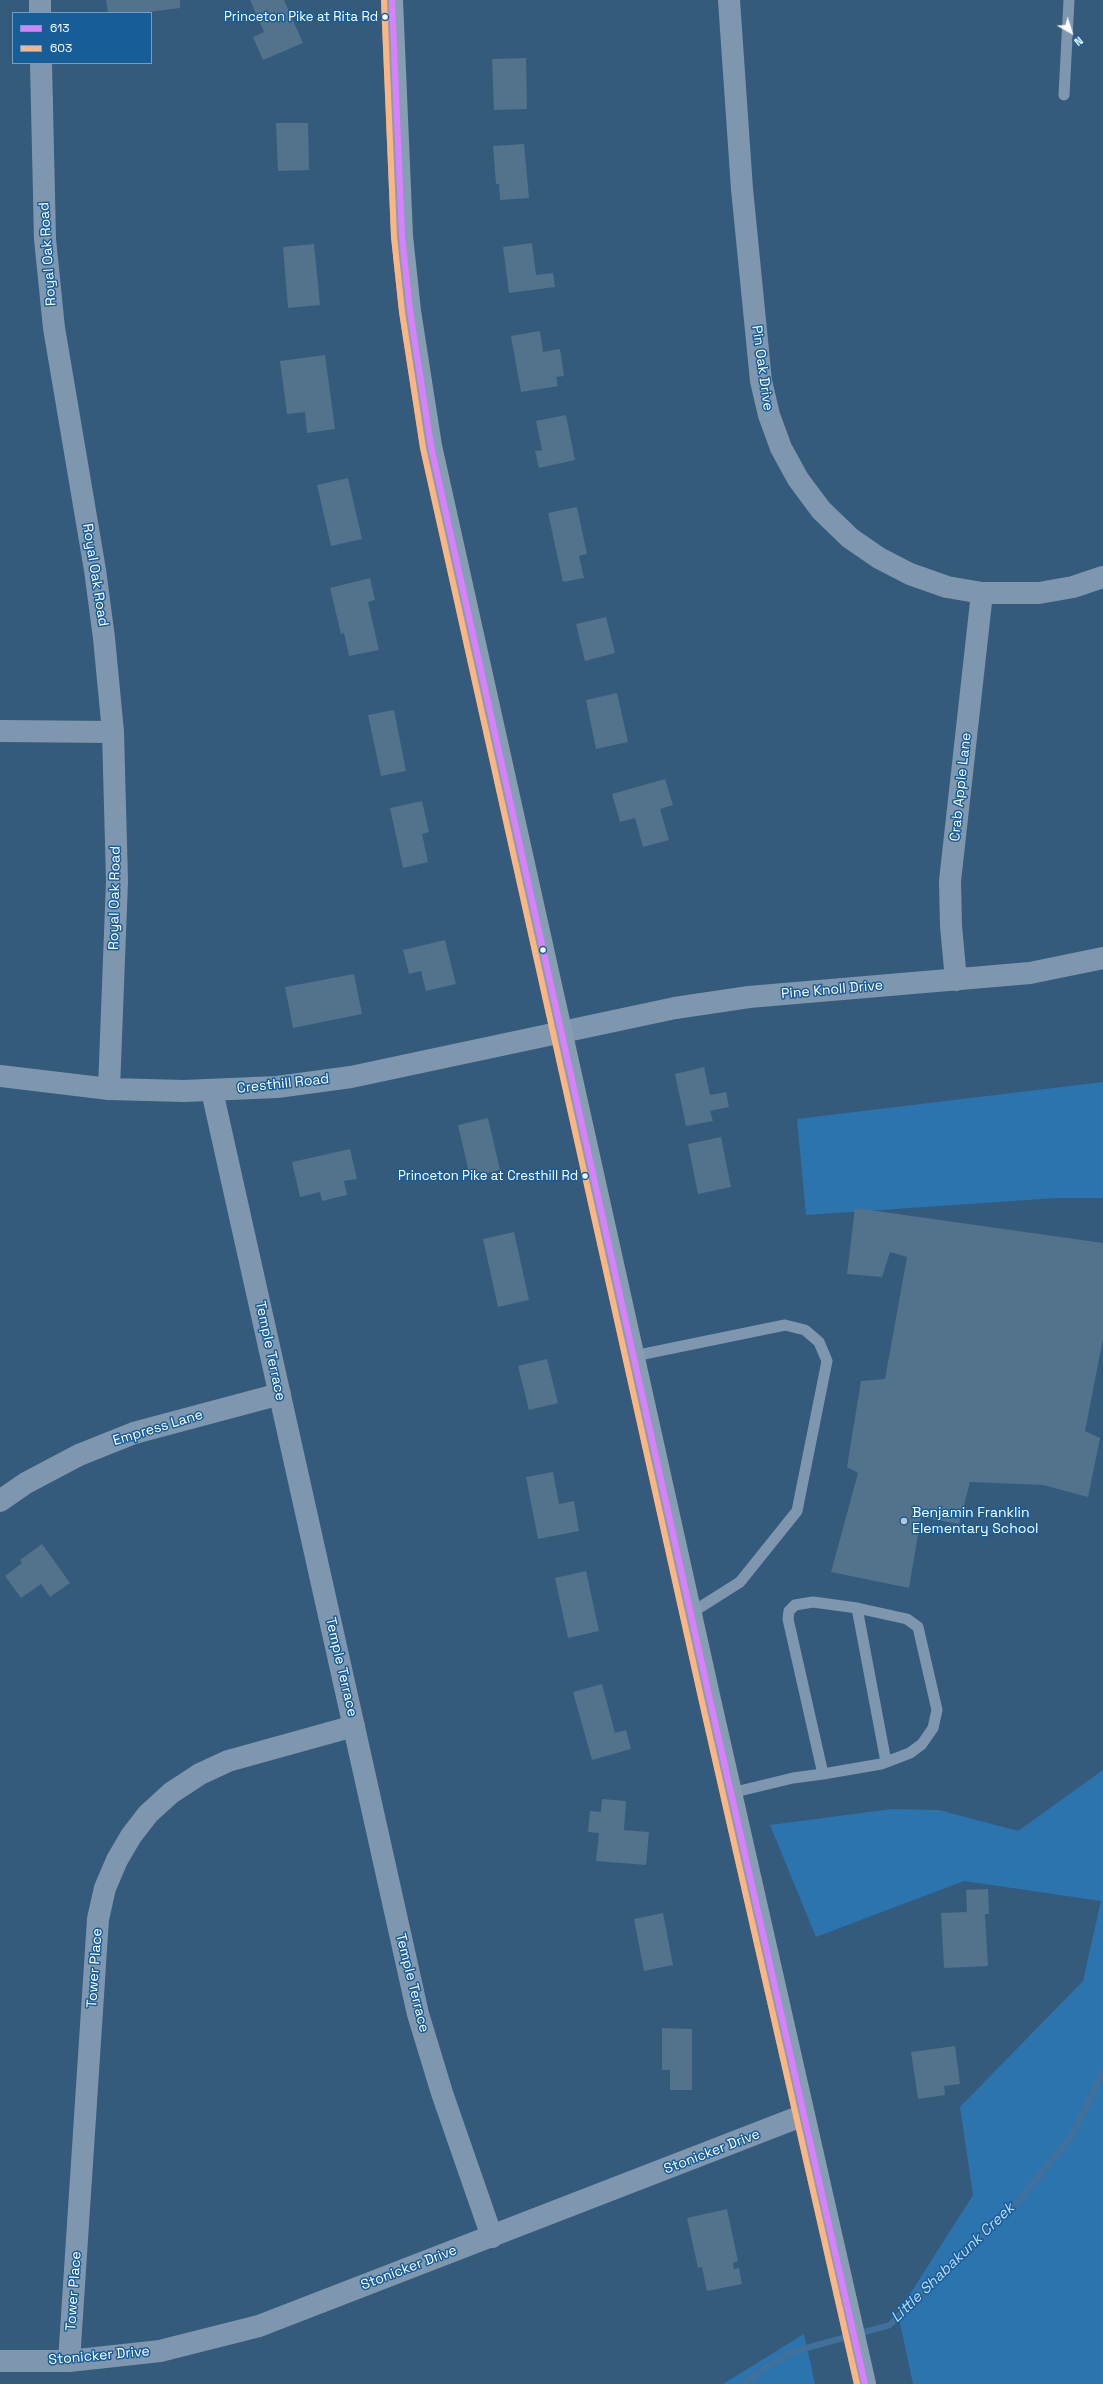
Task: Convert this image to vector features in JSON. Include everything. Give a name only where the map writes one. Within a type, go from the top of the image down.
[{"type":"main road","points":[[392,0],[402,236],[410,311],[431,446],[563,1032],[731,1793],[865,2384]]},
{"type":"street","points":[[40,0],[40,12]]},
{"type":"street","name":"Pin Oak Drive","points":[[729,0],[742,189],[761,381],[769,415],[781,448],[798,479],[817,504],[850,538],[879,558],[910,574],[947,587],[982,594],[1038,593],[1073,587],[1103,576]]},
{"type":"street","name":"Royal Oak Road","points":[[41,64],[45,239],[53,320],[95,570],[104,638],[113,732],[117,881],[109,1089]]},
{"type":"street","name":"Crab Apple Lane","points":[[956,980],[951,926],[950,881],[982,594]]},
{"type":"street","points":[[0,731],[113,732]]},
{"type":"street","name":"Pine Knoll Drive","points":[[563,1032],[675,1008],[749,997],[1030,973],[1103,958]]},
{"type":"street","name":"Cresthill Road","points":[[0,1076],[109,1089],[212,1090],[277,1087],[351,1077],[563,1032]]},
{"type":"street","name":"Temple Terrace","points":[[212,1090],[418,2014],[442,2093],[492,2237]]},
{"type":"street","name":"Empress Lane","points":[[0,1500],[26,1483],[79,1455],[134,1433],[280,1394]]},
{"type":"street","name":"Tower Place","points":[[69,2361],[98,1919],[105,1888],[117,1860],[131,1836],[148,1814],[171,1793],[200,1774],[228,1761],[354,1726]]},
{"type":"street","name":"Stonicker Drive","points":[[0,2361],[69,2361],[160,2351],[252,2328],[804,2116]]},
{"type":"lane","points":[[1064,95],[1069,0]]},
{"type":"lane","points":[[634,1356],[785,1325],[805,1330],[819,1342],[827,1361],[797,1511],[740,1582],[691,1613]]},
{"type":"lane","points":[[731,1793],[886,1762],[910,1753],[922,1744],[933,1728],[937,1710],[918,1627],[907,1619],[857,1608],[813,1602],[795,1605],[789,1611],[788,1619],[823,1774]]},
{"type":"lane","points":[[857,1608],[886,1762]]},
{"type":"shaded area","points":[[1103,1082],[1103,1198],[1057,1198],[806,1215],[797,1119]]},
{"type":"shaded area","points":[[1103,1770],[1103,2384],[913,2384],[898,2313],[973,2195],[960,2107],[1083,1981],[1101,1901],[964,1881],[816,1937],[770,1825],[892,1809],[939,1810],[1018,1831]]},
{"type":"shaded area","points":[[804,2334],[815,2384],[723,2384]]},
{"type":"building","points":[[106,0],[180,0],[180,8],[148,12],[108,12]]},
{"type":"building","points":[[250,0],[284,0],[303,43],[263,60],[253,37],[264,32]]},
{"type":"building","points":[[526,58],[527,109],[494,110],[492,59]]},
{"type":"building","points":[[276,123],[308,123],[309,170],[278,171]]},
{"type":"building","points":[[524,144],[529,198],[500,200],[499,184],[496,184],[493,146]]},
{"type":"building","points":[[532,243],[536,275],[553,273],[555,287],[509,293],[503,247]]},
{"type":"building","points":[[314,244],[320,305],[288,308],[283,247]]},
{"type":"building","points":[[540,331],[543,352],[560,349],[564,376],[556,377],[558,386],[521,392],[511,336]]},
{"type":"building","points":[[325,355],[335,429],[307,433],[305,412],[287,414],[280,361]]},
{"type":"building","points":[[566,415],[575,460],[539,468],[535,451],[542,450],[536,421]]},
{"type":"building","points":[[348,478],[362,539],[331,546],[317,485]]},
{"type":"building","points":[[577,507],[587,554],[579,556],[584,578],[563,582],[548,513]]},
{"type":"building","points":[[370,578],[375,600],[368,602],[379,650],[349,656],[344,633],[341,634],[330,588]]},
{"type":"building","points":[[606,617],[615,653],[585,661],[576,624]]},
{"type":"building","points":[[617,693],[628,742],[596,749],[586,700]]},
{"type":"building","points":[[394,710],[406,771],[381,776],[368,715]]},
{"type":"building","points":[[665,779],[673,805],[660,809],[669,840],[643,847],[635,818],[620,822],[612,794]]},
{"type":"building","points":[[422,801],[429,832],[422,834],[428,862],[403,868],[390,808]]},
{"type":"building","points":[[445,940],[456,984],[426,991],[421,971],[409,974],[403,950]]},
{"type":"building","points":[[354,974],[362,1014],[293,1028],[285,987]]},
{"type":"building","points":[[704,1067],[710,1095],[726,1092],[729,1107],[710,1111],[713,1121],[686,1126],[675,1074]]},
{"type":"building","points":[[488,1118],[500,1170],[470,1177],[458,1125]]},
{"type":"building","points":[[721,1137],[731,1187],[698,1194],[688,1144]]},
{"type":"building","points":[[350,1149],[357,1179],[344,1181],[347,1195],[322,1201],[320,1192],[300,1197],[292,1162]]},
{"type":"building","name":"Benjamin Franklin Elementary School","points":[[855,1208],[1103,1243],[1103,1339],[1085,1431],[1100,1438],[1088,1497],[1043,1485],[970,1482],[959,1524],[921,1517],[909,1588],[831,1572],[858,1473],[847,1467],[861,1381],[885,1379],[907,1257],[890,1252],[882,1277],[847,1274]]},
{"type":"building","points":[[514,1232],[529,1300],[498,1307],[483,1239]]},
{"type":"building","points":[[547,1359],[558,1403],[529,1410],[518,1366]]},
{"type":"building","points":[[553,1472],[559,1504],[574,1501],[579,1531],[538,1539],[526,1477]]},
{"type":"building","points":[[42,1544],[70,1583],[50,1597],[41,1584],[21,1598],[5,1576],[22,1563],[20,1560]]},
{"type":"building","points":[[586,1571],[599,1631],[568,1638],[555,1578]]},
{"type":"building","points":[[602,1684],[615,1733],[626,1730],[631,1749],[592,1760],[573,1692]]},
{"type":"building","points":[[602,1799],[626,1801],[624,1830],[649,1832],[646,1865],[596,1861],[599,1833],[588,1832],[590,1811],[601,1812]]},
{"type":"building","points":[[988,1889],[989,1914],[985,1914],[988,1966],[944,1968],[941,1913],[967,1912],[966,1890]]},
{"type":"building","points":[[663,1913],[673,1965],[644,1971],[634,1919]]},
{"type":"building","points":[[662,2028],[692,2029],[692,2090],[670,2090],[670,2070],[662,2070]]},
{"type":"building","points":[[955,2046],[960,2084],[944,2086],[945,2095],[918,2099],[911,2052]]},
{"type":"building","points":[[727,2209],[738,2261],[733,2263],[734,2269],[739,2268],[742,2284],[707,2291],[702,2267],[698,2268],[687,2218]]},
{"type":"waterway","name":"Little Shabakunk Creek","points":[[745,2384],[760,2371],[792,2352],[890,2325],[937,2275],[1020,2199],[1073,2134],[1103,2072]]},
{"type":"transit line","name":"603","points":[[384,0],[394,237],[402,312],[423,448],[702,1702],[857,2384]]},
{"type":"transit line","name":"613","points":[[392,0],[402,236],[410,311],[431,446],[710,1700],[865,2384]]},
{"type":"place","name":"Princeton Pike at Rita Rd","points":[[385,17]]},
{"type":"place","name":"Princeton Pike at Cresthill Rd","points":[[585,1176]]},
{"type":"place","name":"Benjamin Franklin Elementary School","points":[[904,1521]]}]
